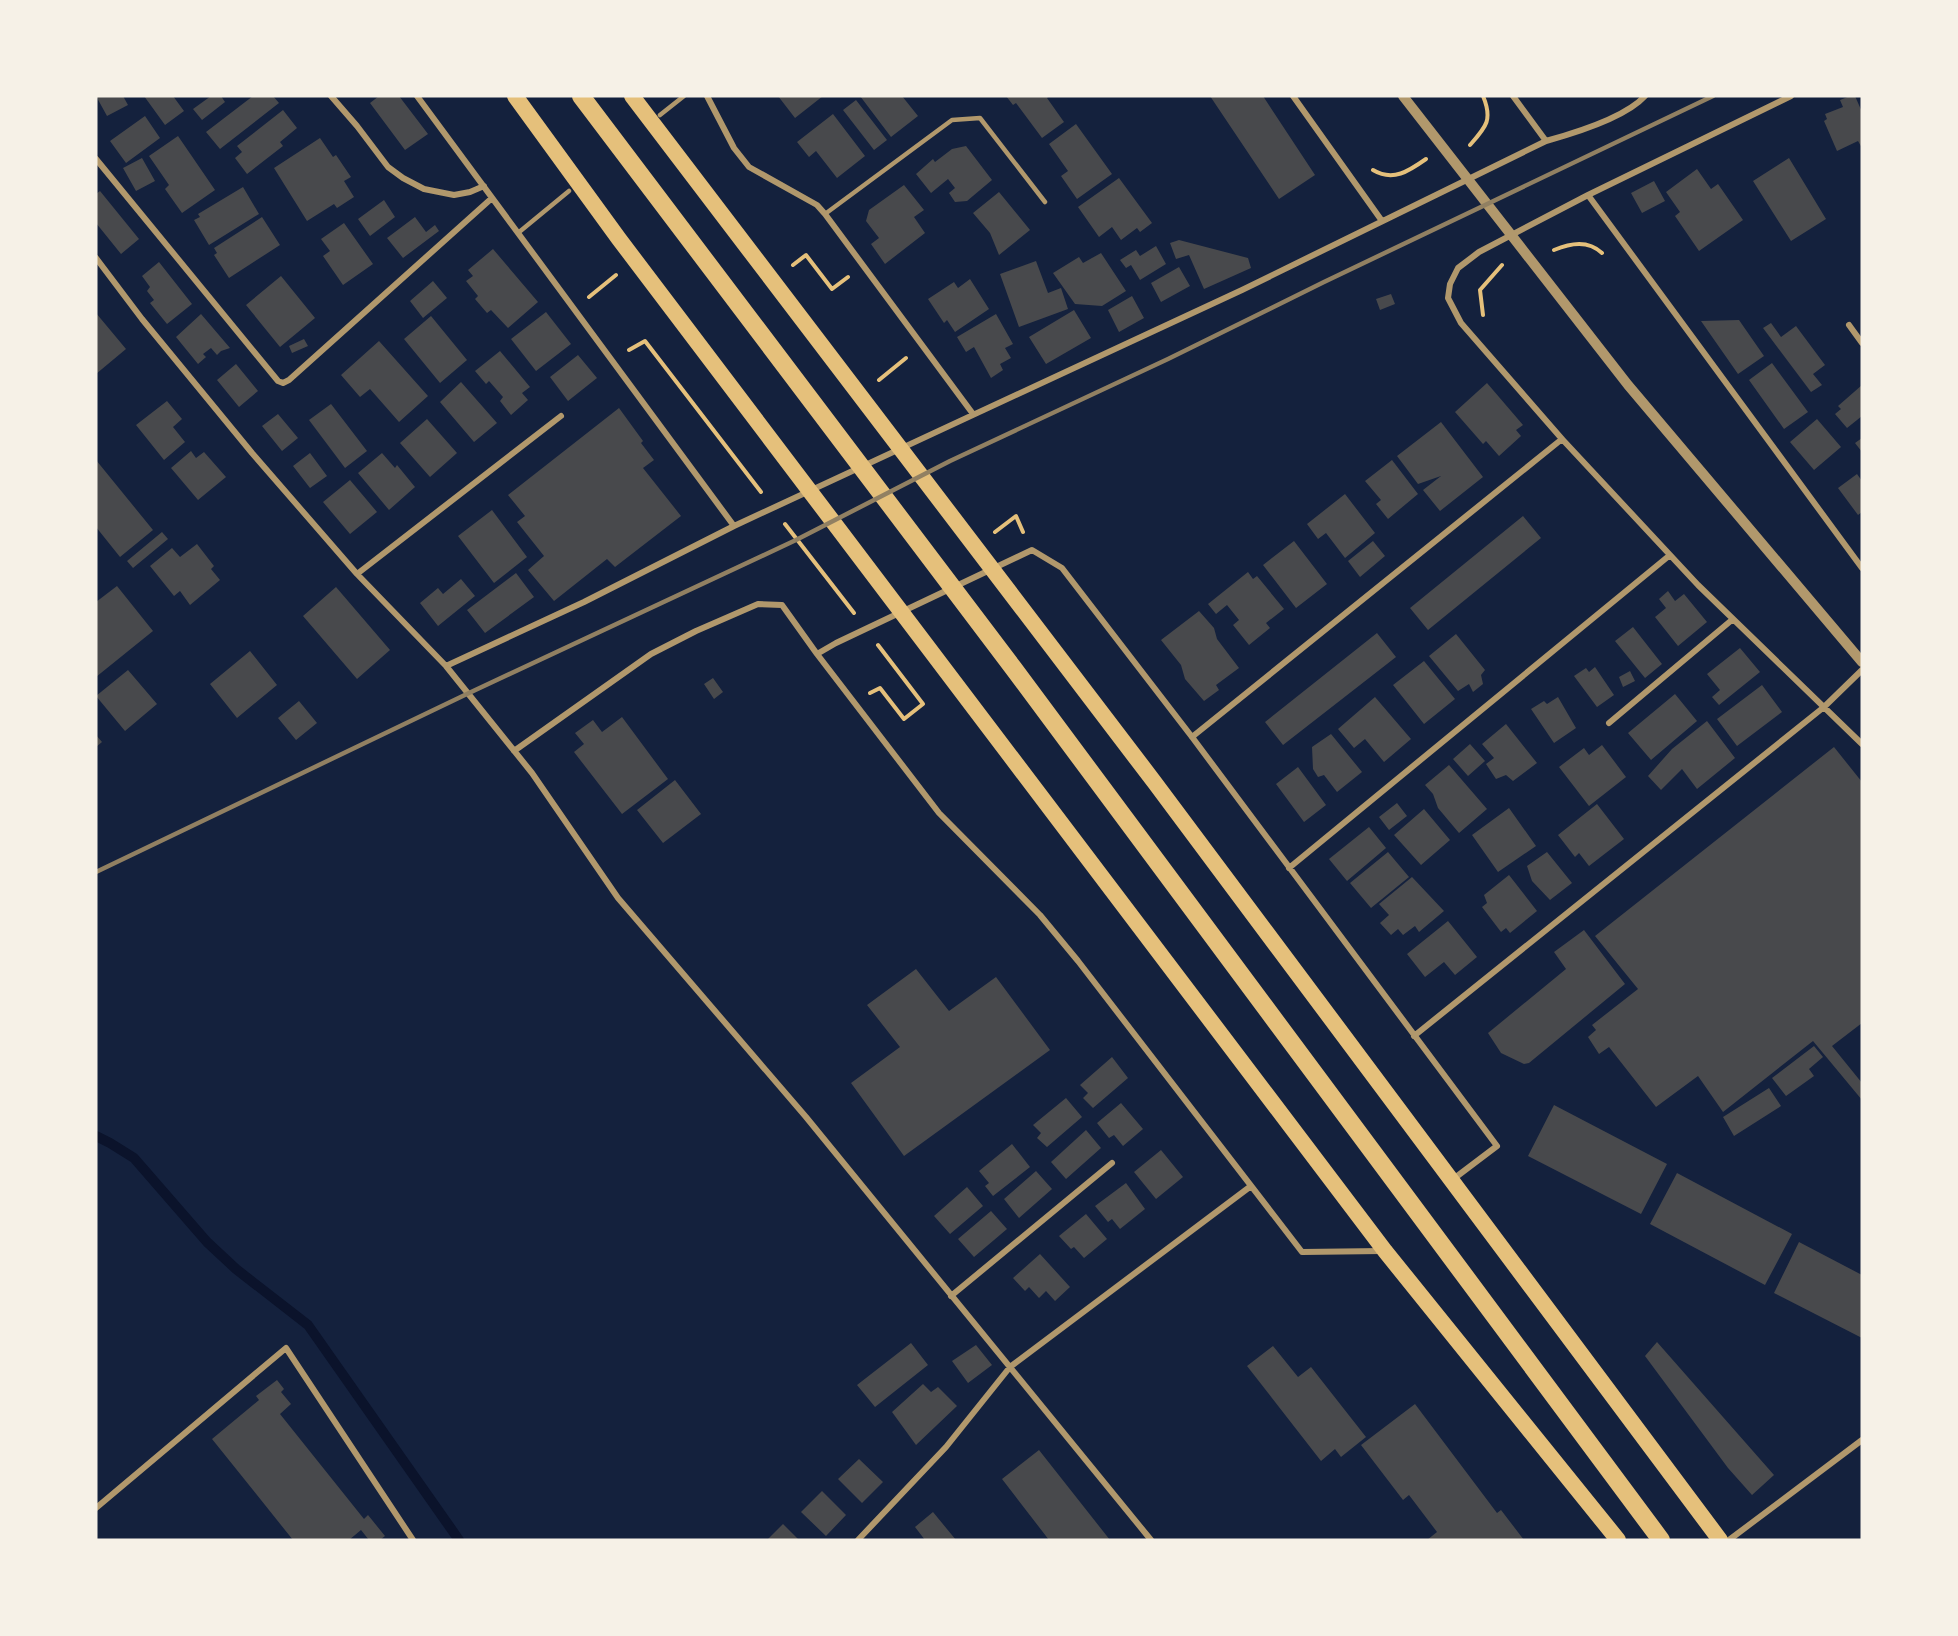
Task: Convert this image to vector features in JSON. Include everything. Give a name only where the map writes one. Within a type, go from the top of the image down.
[{"type":"highway","points":[[514,96],[619,239],[1385,1251],[1618,1540]]},
{"type":"highway","points":[[581,96],[1014,669],[1661,1540]]},
{"type":"highway","points":[[632,96],[1155,783],[1720,1540]]},
{"type":"street","points":[[331,96],[388,167],[403,178],[424,189],[454,195],[471,192],[484,186]]},
{"type":"street","points":[[417,96],[734,526]]},
{"type":"street","points":[[707,96],[734,148],[749,167],[817,205],[825,214],[973,414]]},
{"type":"street","points":[[1293,96],[1382,221]]},
{"type":"street","points":[[1403,96],[1628,385],[1862,662]]},
{"type":"street","points":[[1513,96],[1546,141]]},
{"type":"street","points":[[446,666],[584,602],[734,526],[1242,290],[1546,141],[1617,116],[1646,96]]},
{"type":"street","points":[[1791,96],[1588,195],[1479,252],[1458,268],[1450,284],[1448,298],[1461,323],[1562,440],[1733,619],[1862,744]]},
{"type":"street","points":[[96,159],[278,381],[283,382],[289,380],[492,198]]},
{"type":"street","points":[[1588,195],[1862,568]]},
{"type":"street","points":[[96,258],[142,319],[245,444],[357,574],[446,666],[531,773],[618,898],[806,1117],[1151,1540]]},
{"type":"street","points":[[1849,325],[1862,343]]},
{"type":"street","points":[[357,574],[561,416]]},
{"type":"street","points":[[1192,737],[1562,440]]},
{"type":"street","points":[[817,654],[1032,550],[1062,568],[1192,737],[1497,1146],[1451,1180]]},
{"type":"street","points":[[1289,868],[1670,555]]},
{"type":"street","points":[[514,751],[651,654],[758,604],[782,605],[939,813],[1040,915],[1302,1252],[1385,1251]]},
{"type":"street","points":[[1610,723],[1733,619]]},
{"type":"street","points":[[1414,1036],[1824,707],[1862,670]]},
{"type":"street","points":[[951,1296],[1112,1163]]},
{"type":"street","points":[[858,1540],[946,1447],[1010,1366],[1251,1186]]},
{"type":"street","points":[[96,1508],[286,1348],[413,1540]]},
{"type":"street","points":[[1729,1540],[1862,1440]]},
{"type":"lane","points":[[660,115],[684,96]]},
{"type":"lane","points":[[825,214],[952,120],[980,118],[1046,202]]},
{"type":"lane","points":[[519,233],[569,191]]},
{"type":"path","points":[[1470,145],[1487,125],[1488,108],[1483,96]]},
{"type":"path","points":[[1366,167],[1392,177],[1412,169],[1428,158]]},
{"type":"path","points":[[1554,250],[1574,243],[1585,244],[1599,250],[1606,257]]},
{"type":"path","points":[[792,266],[806,255],[832,289]]},
{"type":"path","points":[[1484,351],[1492,337],[1481,310],[1480,290],[1507,260]]},
{"type":"path","points":[[645,341],[767,500]]},
{"type":"path","points":[[879,380],[894,368]]},
{"type":"path","points":[[995,533],[1016,516]]},
{"type":"path","points":[[781,518],[856,616]]},
{"type":"path","points":[[876,643],[923,704],[904,719],[880,688]]},
{"type":"building","points":[[96,96],[123,96],[128,105],[107,116]]},
{"type":"building","points":[[144,96],[173,96],[184,111],[165,125]]},
{"type":"building","points":[[211,96],[221,96],[225,102],[202,120],[193,109]]},
{"type":"building","points":[[253,96],[273,96],[279,103],[220,149],[206,132]]},
{"type":"building","points":[[379,96],[399,96],[428,134],[405,150],[370,103]]},
{"type":"building","points":[[778,96],[823,96],[795,118]]},
{"type":"building","points":[[860,96],[902,96],[918,116],[891,137]]},
{"type":"building","points":[[1006,96],[1049,96],[1047,98],[1064,122],[1042,138],[1016,103],[1013,105]]},
{"type":"building","points":[[1210,96],[1263,96],[1315,175],[1279,199]]},
{"type":"building","points":[[1855,96],[1862,112],[1862,148],[1858,141],[1837,151],[1824,121],[1827,119],[1825,114],[1843,107],[1840,100]]},
{"type":"building","points":[[856,100],[887,140],[874,150],[843,110]]},
{"type":"building","points":[[283,110],[297,128],[280,142],[283,146],[247,174],[235,158],[242,152],[237,146]]},
{"type":"building","points":[[833,114],[865,156],[837,178],[816,151],[809,157],[797,142]]},
{"type":"building","points":[[145,116],[160,138],[126,163],[110,141]]},
{"type":"building","points":[[1076,124],[1112,174],[1077,199],[1061,176],[1068,171],[1049,144]]},
{"type":"building","points":[[178,136],[215,190],[182,213],[165,189],[169,185],[149,156]]},
{"type":"building","points":[[320,138],[333,157],[336,155],[351,177],[344,181],[354,197],[337,208],[334,204],[307,221],[274,168]]},
{"type":"building","points":[[966,146],[992,180],[967,201],[955,202],[949,193],[955,188],[948,179],[931,193],[916,174],[933,159],[935,162],[952,149]]},
{"type":"building","points":[[142,158],[155,181],[136,191],[123,168]]},
{"type":"building","points":[[1789,158],[1826,219],[1791,241],[1753,181]]},
{"type":"building","points":[[1697,169],[1711,189],[1718,184],[1743,220],[1699,251],[1675,216],[1680,212],[1666,192]]},
{"type":"building","points":[[1119,178],[1152,223],[1140,232],[1137,228],[1121,240],[1112,227],[1099,237],[1078,207]]},
{"type":"building","points":[[1654,181],[1665,201],[1642,213],[1631,193]]},
{"type":"building","points":[[904,185],[924,210],[914,217],[925,233],[885,264],[871,244],[879,238],[866,221],[869,210]]},
{"type":"building","points":[[243,187],[259,214],[209,245],[194,220],[200,217],[198,214]]},
{"type":"building","points":[[100,191],[139,239],[121,254],[96,223],[96,194]]},
{"type":"building","points":[[999,192],[1030,230],[999,255],[990,233],[973,213]]},
{"type":"building","points":[[384,200],[395,217],[370,236],[358,219]]},
{"type":"building","points":[[262,217],[280,245],[229,278],[214,255],[217,253],[214,248]]},
{"type":"building","points":[[415,217],[426,232],[435,225],[439,231],[403,258],[387,238]]},
{"type":"building","points":[[344,223],[373,264],[343,285],[323,256],[330,251],[321,239]]},
{"type":"building","points":[[1179,240],[1248,258],[1251,268],[1204,289],[1189,255],[1176,259],[1170,243]]},
{"type":"building","points":[[1156,246],[1166,264],[1140,280],[1131,265],[1126,268],[1120,260],[1136,250],[1140,256]]},
{"type":"building","points":[[493,249],[538,302],[508,328],[491,310],[487,313],[475,299],[478,296],[466,281],[473,276],[468,270]]},
{"type":"building","points":[[1101,253],[1126,291],[1102,306],[1075,304],[1053,273],[1079,257],[1083,263]]},
{"type":"building","points":[[1036,261],[1048,293],[1061,288],[1068,309],[1019,327],[1000,274]]},
{"type":"building","points":[[159,262],[192,304],[167,324],[150,303],[154,300],[147,291],[150,287],[142,276]]},
{"type":"building","points":[[1179,267],[1190,286],[1161,302],[1151,283]]},
{"type":"building","points":[[281,276],[315,318],[280,347],[246,305]]},
{"type":"building","points":[[970,279],[989,309],[955,332],[947,320],[944,323],[928,299],[954,282],[958,288]]},
{"type":"building","points":[[433,281],[447,298],[423,318],[410,301]]},
{"type":"building","points":[[1391,294],[1395,304],[1380,310],[1376,299]]},
{"type":"building","points":[[1132,296],[1144,318],[1119,332],[1108,310]]},
{"type":"building","points":[[1074,310],[1091,338],[1046,364],[1029,337]]},
{"type":"building","points":[[546,312],[571,344],[536,371],[511,339]]},
{"type":"building","points":[[96,313],[126,349],[96,374]]},
{"type":"building","points":[[201,314],[230,348],[217,355],[211,348],[203,354],[206,357],[198,364],[176,337]]},
{"type":"building","points":[[996,314],[1013,344],[1005,348],[1011,358],[1000,364],[1003,370],[991,378],[974,347],[966,352],[957,337]]},
{"type":"building","points":[[431,316],[467,360],[440,383],[404,339]]},
{"type":"building","points":[[1739,320],[1764,356],[1738,374],[1701,321]]},
{"type":"building","points":[[1771,323],[1781,337],[1796,326],[1825,365],[1813,374],[1822,385],[1811,392],[1763,328]]},
{"type":"building","points":[[304,339],[308,346],[292,353],[289,346]]},
{"type":"building","points":[[379,341],[428,396],[399,422],[370,389],[360,397],[341,375]]},
{"type":"building","points":[[500,351],[530,387],[522,393],[528,400],[511,415],[500,401],[503,397],[489,381],[486,384],[475,371]]},
{"type":"building","points":[[578,355],[597,378],[568,401],[550,377]]},
{"type":"building","points":[[1772,363],[1808,412],[1784,429],[1749,380]]},
{"type":"building","points":[[236,364],[258,391],[239,407],[217,380]]},
{"type":"building","points":[[461,382],[497,423],[474,442],[440,402]]},
{"type":"building","points":[[1487,383],[1523,425],[1516,430],[1521,436],[1499,456],[1486,441],[1483,444],[1455,412]]},
{"type":"building","points":[[1862,385],[1862,416],[1847,428],[1835,414],[1841,409],[1838,406]]},
{"type":"building","points":[[167,401],[182,419],[173,427],[185,442],[164,460],[136,425]]},
{"type":"building","points":[[331,404],[367,451],[345,468],[309,420]]},
{"type":"building","points":[[619,408],[654,460],[643,468],[681,516],[615,567],[607,559],[554,601],[528,570],[544,556],[517,522],[525,516],[508,495]]},
{"type":"building","points":[[278,414],[298,438],[282,451],[262,426]]},
{"type":"building","points":[[427,419],[457,453],[430,477],[400,443]]},
{"type":"building","points":[[1817,419],[1841,447],[1814,470],[1790,442]]},
{"type":"building","points":[[1441,422],[1483,477],[1440,511],[1423,490],[1441,476],[1418,484],[1397,456]]},
{"type":"building","points":[[1862,438],[1862,452],[1855,443]]},
{"type":"building","points":[[191,451],[196,458],[204,452],[226,477],[198,500],[171,468]]},
{"type":"building","points":[[310,453],[327,476],[310,488],[293,466]]},
{"type":"building","points":[[382,453],[395,468],[397,465],[415,487],[389,510],[358,473]]},
{"type":"building","points":[[96,460],[153,530],[120,557],[96,527]]},
{"type":"building","points":[[1392,460],[1418,494],[1388,519],[1376,504],[1381,500],[1365,481]]},
{"type":"building","points":[[1857,474],[1862,481],[1862,512],[1858,515],[1838,488]]},
{"type":"building","points":[[350,480],[377,512],[350,534],[323,502]]},
{"type":"building","points":[[1345,494],[1375,533],[1345,558],[1326,533],[1318,539],[1307,524]]},
{"type":"building","points":[[492,510],[527,557],[494,583],[458,536]]},
{"type":"building","points":[[1523,516],[1541,538],[1428,630],[1410,608]]},
{"type":"building","points":[[162,532],[168,539],[133,568],[127,561]]},
{"type":"building","points":[[1294,541],[1327,584],[1296,608],[1263,565]]},
{"type":"building","points":[[1373,541],[1385,556],[1360,577],[1348,561]]},
{"type":"building","points":[[197,544],[214,566],[211,569],[220,580],[190,605],[180,591],[174,596],[150,566],[172,548],[180,557]]},
{"type":"building","points":[[1248,572],[1253,579],[1257,576],[1284,609],[1266,623],[1270,628],[1249,645],[1233,625],[1239,620],[1227,605],[1216,614],[1208,604]]},
{"type":"building","points":[[516,573],[534,597],[485,633],[467,610]]},
{"type":"building","points":[[461,579],[475,596],[438,626],[420,603],[438,588],[443,594]]},
{"type":"building","points":[[117,586],[153,631],[96,677],[96,602]]},
{"type":"building","points":[[336,587],[390,650],[357,679],[303,616]]},
{"type":"building","points":[[1668,591],[1675,601],[1684,594],[1707,622],[1678,646],[1655,617],[1666,608],[1659,599]]},
{"type":"building","points":[[1199,611],[1214,628],[1217,639],[1239,668],[1216,685],[1219,690],[1204,701],[1185,679],[1181,665],[1161,640]]},
{"type":"building","points":[[1633,627],[1662,664],[1645,678],[1615,641]]},
{"type":"building","points":[[1377,633],[1396,657],[1283,745],[1265,722]]},
{"type":"building","points":[[1456,634],[1485,670],[1481,675],[1483,684],[1473,692],[1469,684],[1458,691],[1429,656]]},
{"type":"building","points":[[1740,648],[1760,672],[1719,705],[1712,697],[1720,690],[1707,674]]},
{"type":"building","points":[[250,651],[277,685],[237,718],[210,684]]},
{"type":"building","points":[[1424,661],[1455,699],[1424,724],[1393,685]]},
{"type":"building","points":[[1595,667],[1614,695],[1597,707],[1574,676],[1586,668],[1589,672]]},
{"type":"building","points":[[128,670],[157,704],[125,731],[96,696]]},
{"type":"building","points":[[1630,671],[1635,681],[1623,687],[1619,677]]},
{"type":"building","points":[[713,678],[723,692],[714,699],[704,684]]},
{"type":"building","points":[[1762,685],[1782,712],[1737,746],[1717,719]]},
{"type":"building","points":[[1675,694],[1697,721],[1651,760],[1628,733]]},
{"type":"building","points":[[1375,697],[1411,739],[1384,762],[1365,739],[1354,748],[1338,729]]},
{"type":"building","points":[[1558,697],[1576,728],[1554,743],[1531,709],[1544,701],[1547,704]]},
{"type":"building","points":[[299,701],[317,723],[296,740],[278,718]]},
{"type":"building","points":[[622,717],[668,779],[622,814],[574,752],[584,744],[575,733],[593,720],[602,732]]},
{"type":"building","points":[[1707,721],[1735,758],[1697,789],[1682,769],[1661,790],[1648,776],[1672,749]]},
{"type":"building","points":[[1506,724],[1537,763],[1513,781],[1506,775],[1496,779],[1486,764],[1494,758],[1482,744]]},
{"type":"building","points":[[1331,734],[1362,772],[1337,792],[1324,775],[1318,777],[1313,769],[1312,747]]},
{"type":"building","points":[[96,735],[102,742],[96,747]]},
{"type":"building","points":[[1470,744],[1485,761],[1468,776],[1453,759]]},
{"type":"building","points":[[1602,745],[1626,777],[1589,806],[1559,767],[1584,748],[1589,755]]},
{"type":"building","points":[[1834,747],[1862,782],[1862,1023],[1832,1046],[1862,1083],[1862,1100],[1813,1041],[1723,1112],[1698,1076],[1656,1107],[1609,1047],[1599,1054],[1588,1037],[1596,1030],[1592,1025],[1638,989],[1595,936]]},
{"type":"building","points":[[1449,765],[1487,809],[1459,833],[1438,808],[1433,794],[1425,785]]},
{"type":"building","points":[[1298,767],[1326,805],[1304,822],[1276,784]]},
{"type":"building","points":[[675,780],[701,814],[663,843],[637,810]]},
{"type":"building","points":[[1397,803],[1407,816],[1389,830],[1379,817]]},
{"type":"building","points":[[1597,804],[1624,839],[1589,866],[1579,853],[1575,857],[1558,835]]},
{"type":"building","points":[[1509,808],[1536,846],[1498,872],[1472,835]]},
{"type":"building","points":[[1424,809],[1450,840],[1421,865],[1394,835]]},
{"type":"building","points":[[1369,827],[1386,848],[1347,881],[1329,859]]},
{"type":"building","points":[[1388,852],[1409,877],[1371,908],[1350,883]]},
{"type":"building","points":[[1547,852],[1572,883],[1550,900],[1532,881],[1527,866]]},
{"type":"building","points":[[1509,875],[1537,911],[1510,933],[1506,928],[1501,932],[1482,907],[1487,903],[1484,895]]},
{"type":"building","points":[[1412,877],[1444,911],[1419,932],[1415,926],[1403,935],[1398,929],[1391,935],[1380,923],[1389,915],[1379,904]]},
{"type":"building","points":[[1448,921],[1477,957],[1455,975],[1444,962],[1425,977],[1407,954]]},
{"type":"building","points":[[1584,930],[1625,984],[1529,1063],[1524,1064],[1501,1053],[1488,1033],[1566,969],[1554,952]]},
{"type":"building","points":[[916,969],[949,1011],[996,977],[1050,1050],[904,1156],[851,1083],[900,1047],[867,1005]]},
{"type":"building","points":[[1814,1046],[1823,1057],[1809,1069],[1814,1076],[1786,1096],[1772,1078]]},
{"type":"building","points":[[1112,1057],[1128,1078],[1093,1108],[1083,1098],[1088,1093],[1080,1085]]},
{"type":"building","points":[[1769,1088],[1781,1106],[1734,1136],[1723,1117]]},
{"type":"building","points":[[1066,1098],[1082,1117],[1047,1147],[1037,1138],[1041,1133],[1033,1125]]},
{"type":"building","points":[[1121,1103],[1143,1129],[1123,1146],[1114,1135],[1109,1138],[1097,1123]]},
{"type":"building","points":[[1554,1105],[1667,1164],[1641,1214],[1528,1156]]},
{"type":"building","points":[[1086,1130],[1101,1148],[1066,1179],[1051,1162]]},
{"type":"building","points":[[1012,1144],[1030,1167],[993,1196],[985,1186],[989,1183],[979,1171]]},
{"type":"building","points":[[1161,1150],[1183,1177],[1156,1199],[1134,1172]]},
{"type":"building","points":[[1036,1171],[1052,1189],[1019,1218],[1004,1199]]},
{"type":"building","points":[[1677,1173],[1792,1234],[1765,1285],[1650,1224]]},
{"type":"building","points":[[1126,1183],[1145,1209],[1120,1229],[1112,1219],[1108,1222],[1095,1206]]},
{"type":"building","points":[[967,1187],[983,1206],[950,1234],[934,1216]]},
{"type":"building","points":[[991,1211],[1007,1229],[974,1257],[958,1239]]},
{"type":"building","points":[[1086,1214],[1107,1239],[1084,1258],[1074,1247],[1071,1249],[1059,1236]]},
{"type":"building","points":[[1799,1242],[1862,1275],[1862,1338],[1774,1293]]},
{"type":"building","points":[[1040,1254],[1070,1287],[1055,1301],[1046,1291],[1039,1298],[1029,1287],[1025,1291],[1013,1278]]},
{"type":"building","points":[[1657,1342],[1774,1475],[1752,1495],[1728,1468],[1645,1356]]},
{"type":"building","points":[[911,1343],[928,1365],[875,1407],[857,1385]]},
{"type":"building","points":[[976,1345],[992,1365],[968,1383],[952,1361]]},
{"type":"building","points":[[1273,1346],[1298,1377],[1311,1367],[1366,1437],[1341,1457],[1335,1449],[1321,1461],[1247,1366]]},
{"type":"building","points":[[277,1380],[284,1389],[281,1392],[291,1404],[280,1414],[364,1519],[368,1515],[385,1536],[380,1540],[369,1540],[361,1530],[349,1540],[293,1540],[212,1439],[259,1400],[256,1396]]},
{"type":"building","points":[[923,1384],[931,1392],[938,1387],[957,1406],[916,1445],[892,1412]]},
{"type":"building","points":[[1415,1404],[1497,1513],[1501,1510],[1524,1540],[1427,1540],[1437,1532],[1409,1495],[1403,1500],[1361,1445]]},
{"type":"building","points":[[1039,1450],[1110,1540],[1049,1540],[1002,1479]]},
{"type":"building","points":[[859,1459],[883,1482],[862,1503],[838,1479]]},
{"type":"building","points":[[822,1491],[846,1515],[826,1536],[801,1512]]},
{"type":"building","points":[[933,1512],[956,1540],[925,1540],[915,1527]]},
{"type":"building","points":[[783,1524],[799,1540],[767,1540]]},
{"type":"waterway","points":[[96,1136],[134,1158],[207,1242],[236,1269],[308,1325],[459,1540]]},
{"type":"railway","points":[[96,872],[469,693],[796,540],[950,461],[1168,359],[1713,96]]}]
